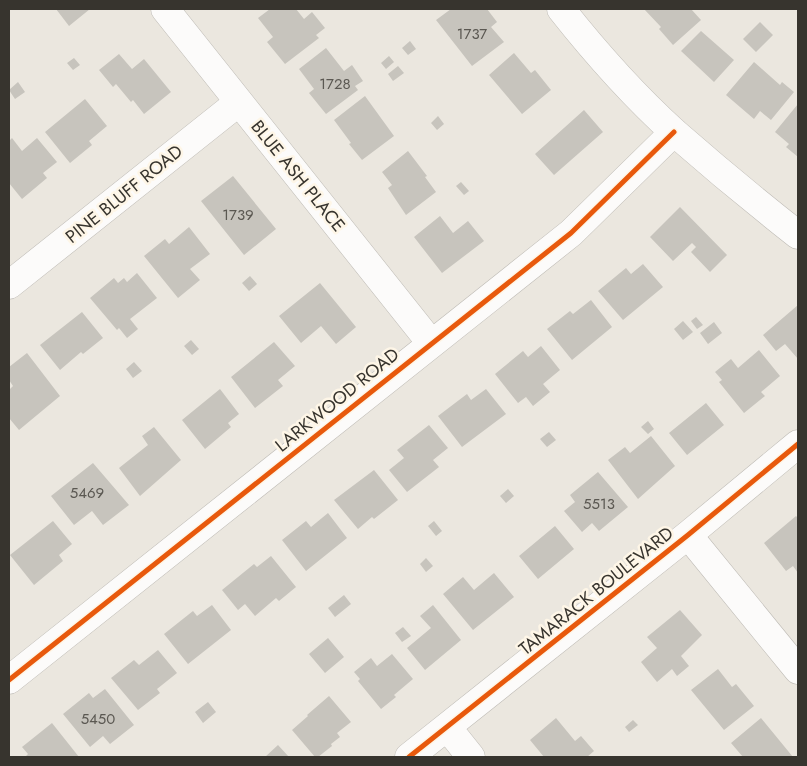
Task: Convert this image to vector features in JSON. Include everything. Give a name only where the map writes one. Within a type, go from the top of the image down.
[{"type":"street","name":"BLUE ASH PLACE","points":[[165,9],[431,343]]},
{"type":"street","points":[[561,9],[579,32],[635,94],[674,132],[798,235]]},
{"type":"street","name":"PINE BLUFF ROAD","points":[[9,285],[238,102]]},
{"type":"street","name":"LARKWOOD ROAD","points":[[9,680],[571,233],[674,132]]},
{"type":"street","name":"TAMARACK BOULEVARD","points":[[409,757],[688,535],[798,444]]},
{"type":"street","points":[[688,535],[798,670]]},
{"type":"street","points":[[446,727],[470,757]]},
{"type":"building","points":[[56,9],[90,9],[69,26]]},
{"type":"building","points":[[270,9],[296,9],[304,19],[312,12],[325,28],[316,35],[319,38],[285,64],[267,42],[273,37],[258,18]]},
{"type":"building","points":[[451,9],[487,9],[497,22],[491,27],[504,42],[472,66],[436,20]]},
{"type":"building","points":[[644,9],[691,9],[701,20],[673,45],[659,29],[661,27]]},
{"type":"building","points":[[760,22],[773,35],[756,52],[743,39]]},
{"type":"building","points":[[701,31],[734,60],[714,82],[681,51]]},
{"type":"building","points":[[410,41],[416,49],[408,55],[402,48]]},
{"type":"building","points":[[326,48],[344,71],[352,65],[363,81],[355,86],[358,90],[326,114],[309,93],[314,89],[299,69]]},
{"type":"building","points":[[514,53],[531,73],[535,70],[551,90],[522,114],[489,75]]},
{"type":"building","points":[[119,54],[132,69],[144,59],[171,92],[144,114],[133,100],[131,102],[116,84],[113,87],[99,70]]},
{"type":"building","points":[[389,56],[394,62],[386,69],[381,63]]},
{"type":"building","points":[[74,58],[80,65],[73,70],[67,63]]},
{"type":"building","points":[[754,62],[780,85],[782,82],[794,92],[771,120],[760,111],[754,119],[726,95]]},
{"type":"building","points":[[398,66],[404,73],[393,81],[388,74]]},
{"type":"building","points":[[18,82],[25,92],[15,99],[9,90]]},
{"type":"building","points":[[365,96],[394,136],[362,160],[334,120]]},
{"type":"building","points":[[85,99],[107,126],[89,141],[92,145],[70,163],[45,132]]},
{"type":"building","points":[[798,104],[798,157],[786,147],[789,144],[775,132]]},
{"type":"building","points":[[584,110],[603,132],[554,175],[535,154]]},
{"type":"building","points":[[438,116],[444,124],[437,130],[431,123]]},
{"type":"building","points":[[12,138],[22,151],[37,138],[57,162],[43,173],[47,178],[22,199],[9,183],[9,141]]},
{"type":"building","points":[[408,151],[427,176],[425,177],[436,192],[406,215],[388,188],[392,185],[382,172]]},
{"type":"building","points":[[233,176],[276,229],[244,255],[201,201]]},
{"type":"building","points":[[461,182],[469,191],[464,195],[456,186]]},
{"type":"building","points":[[680,207],[727,255],[710,272],[691,252],[696,247],[692,243],[673,261],[650,237]]},
{"type":"building","points":[[440,216],[453,233],[468,221],[484,241],[442,273],[414,237]]},
{"type":"building","points":[[189,227],[210,254],[190,269],[200,280],[178,298],[144,256],[165,239],[169,244]]},
{"type":"building","points":[[643,264],[663,287],[623,320],[598,291],[626,268],[631,274]]},
{"type":"building","points":[[137,273],[157,298],[130,319],[138,329],[127,338],[119,328],[117,330],[90,298],[114,278],[118,283],[124,278],[127,282]]},
{"type":"building","points":[[250,276],[257,284],[249,291],[242,283]]},
{"type":"building","points":[[320,283],[356,327],[336,344],[321,326],[301,343],[279,316]]},
{"type":"building","points":[[591,300],[612,327],[572,360],[547,329],[570,311],[573,314]]},
{"type":"building","points":[[798,305],[798,359],[785,344],[776,351],[763,335]]},
{"type":"building","points":[[82,312],[103,338],[83,354],[81,352],[60,370],[40,345]]},
{"type":"building","points":[[696,317],[703,325],[697,329],[691,321]]},
{"type":"building","points":[[683,321],[693,332],[683,340],[674,329]]},
{"type":"building","points":[[714,322],[722,333],[708,344],[700,333]]},
{"type":"building","points":[[191,340],[199,349],[192,355],[184,346]]},
{"type":"building","points":[[274,342],[295,366],[278,380],[283,386],[255,408],[231,377]]},
{"type":"building","points":[[541,346],[560,370],[543,384],[550,392],[533,406],[526,397],[518,403],[495,374],[523,351],[528,357]]},
{"type":"building","points":[[759,350],[780,376],[761,392],[765,396],[744,413],[719,382],[722,380],[715,372],[731,359],[738,368]]},
{"type":"building","points":[[27,353],[60,396],[19,430],[9,418],[9,390],[13,386],[9,380],[9,367]]},
{"type":"building","points":[[134,362],[142,371],[133,378],[126,369]]},
{"type":"building","points":[[220,389],[239,414],[228,423],[231,427],[205,449],[182,420]]},
{"type":"building","points":[[486,389],[506,414],[462,447],[438,416],[467,394],[471,400]]},
{"type":"building","points":[[706,403],[724,425],[687,455],[669,433]]},
{"type":"building","points":[[648,421],[654,429],[648,434],[641,427]]},
{"type":"building","points":[[429,425],[448,448],[433,460],[439,467],[407,492],[389,470],[404,458],[397,450]]},
{"type":"building","points":[[154,427],[181,460],[140,496],[119,468],[148,445],[142,436]]},
{"type":"building","points":[[549,432],[556,440],[547,447],[540,439]]},
{"type":"building","points":[[651,436],[675,466],[638,499],[608,460],[625,447],[630,453]]},
{"type":"building","points":[[93,463],[129,505],[103,525],[92,511],[74,525],[51,496]]},
{"type":"building","points":[[374,470],[398,500],[358,529],[334,500]]},
{"type":"building","points":[[598,472],[628,507],[599,531],[592,523],[582,532],[564,511],[575,502],[570,495]]},
{"type":"building","points":[[508,489],[514,496],[506,503],[500,496]]},
{"type":"building","points":[[328,513],[347,538],[306,571],[282,540],[306,521],[311,527]]},
{"type":"building","points":[[796,516],[798,518],[798,573],[793,566],[786,571],[764,543]]},
{"type":"building","points":[[53,521],[72,544],[59,555],[63,561],[34,585],[10,555]]},
{"type":"building","points":[[434,521],[442,531],[436,536],[428,526]]},
{"type":"building","points":[[555,526],[574,549],[538,579],[519,556]]},
{"type":"building","points":[[271,556],[296,587],[279,601],[276,598],[255,616],[245,604],[238,610],[222,590],[254,564],[257,567]]},
{"type":"building","points":[[426,558],[433,566],[426,572],[420,564]]},
{"type":"building","points":[[494,573],[514,597],[473,630],[443,594],[463,577],[474,590]]},
{"type":"building","points":[[344,595],[351,604],[335,617],[328,608]]},
{"type":"building","points":[[212,605],[231,630],[188,664],[164,634],[193,611],[197,616]]},
{"type":"building","points":[[433,605],[461,640],[425,670],[407,648],[431,628],[420,616]]},
{"type":"building","points":[[680,610],[702,635],[681,656],[689,666],[677,676],[672,669],[657,682],[641,662],[657,648],[647,637]]},
{"type":"building","points":[[403,627],[411,636],[402,642],[395,633]]},
{"type":"building","points":[[328,638],[344,657],[325,673],[309,654]]},
{"type":"building","points":[[158,650],[177,673],[157,689],[160,693],[138,710],[111,678],[134,660],[139,665]]},
{"type":"building","points":[[392,654],[413,679],[394,695],[396,697],[381,709],[358,681],[360,679],[354,672],[371,658],[377,666]]},
{"type":"building","points":[[718,669],[732,687],[736,684],[754,706],[724,730],[691,690]]},
{"type":"building","points":[[105,689],[134,725],[110,744],[103,736],[90,747],[63,714],[89,693],[93,698]]},
{"type":"building","points":[[329,696],[351,722],[337,733],[340,737],[331,744],[332,746],[318,757],[315,757],[292,730]]},
{"type":"building","points":[[208,702],[216,712],[203,723],[195,712]]},
{"type":"building","points":[[556,718],[575,741],[581,736],[594,751],[587,757],[544,757],[530,740]]},
{"type":"building","points":[[761,718],[793,757],[743,757],[731,743]]},
{"type":"building","points":[[633,720],[638,725],[629,732],[625,727]]},
{"type":"building","points":[[52,723],[79,757],[25,757],[28,754],[22,747]]},
{"type":"building","points":[[278,745],[289,757],[265,757]]},
{"type":"cycle path","points":[[9,680],[571,233],[674,132]]},
{"type":"cycle path","points":[[409,757],[688,535],[798,444]]}]
